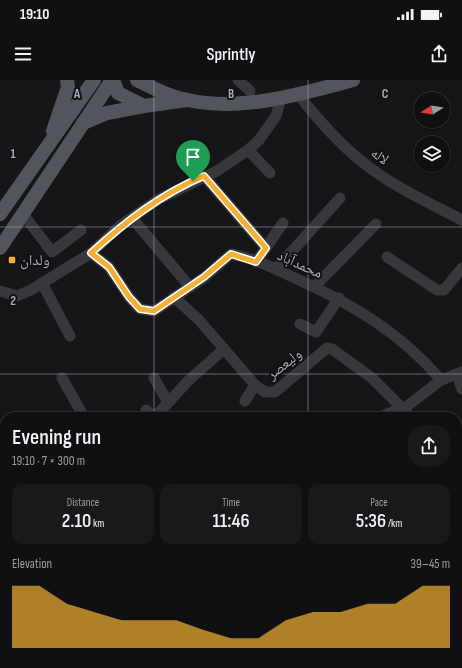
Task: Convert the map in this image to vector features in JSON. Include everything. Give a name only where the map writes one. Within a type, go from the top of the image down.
[{"type":"main road","points":[[49,144],[68,87],[67,80]]},
{"type":"main road","points":[[0,214],[94,80]]},
{"type":"main road","points":[[113,80],[118,93],[144,106]]},
{"type":"main road","points":[[0,248],[113,80]]},
{"type":"main road","points":[[137,80],[187,100]]},
{"type":"main road","points":[[83,123],[107,113],[144,106],[187,100],[235,104],[266,101],[353,80]]},
{"type":"street","points":[[238,80],[250,91]]},
{"type":"street","name":"لاله","points":[[297,93],[318,120],[359,160],[389,180],[462,220]]},
{"type":"street","points":[[0,291],[17,296],[42,283],[91,253],[132,218],[159,199],[217,171],[248,150],[259,140],[276,116],[281,98]]},
{"type":"street","points":[[248,150],[270,173]]},
{"type":"street","points":[[204,176],[266,248]]},
{"type":"street","points":[[276,269],[340,198]]},
{"type":"street","points":[[23,214],[52,252],[81,230]]},
{"type":"street","points":[[132,218],[190,287]]},
{"type":"street","points":[[256,262],[283,223]]},
{"type":"street","points":[[314,287],[376,224]]},
{"type":"street","name":"محمدآباد","points":[[91,253],[109,267],[129,297],[140,309],[154,311],[204,277],[231,254],[276,269],[339,298],[386,329],[423,359],[441,380]]},
{"type":"street","points":[[387,257],[437,290],[444,290],[462,268]]},
{"type":"street","points":[[42,283],[70,336]]},
{"type":"street","name":"ولیعصر","points":[[174,297],[199,320],[255,385],[265,392],[275,392],[327,348],[332,349],[372,378],[403,408]]},
{"type":"street","points":[[300,324],[316,332],[339,298]]},
{"type":"street","points":[[155,412],[168,402],[224,349]]},
{"type":"street","points":[[393,412],[403,408],[441,380],[459,373],[462,389]]},
{"type":"street","points":[[62,378],[81,412]]},
{"type":"street","points":[[154,378],[168,402]]},
{"type":"street","points":[[245,401],[255,385]]},
{"type":"street","points":[[403,408],[407,412]]},
{"type":"place","name":"ولدان","points":[[12,260]]},
{"type":"route","points":[[204,176],[266,248],[256,262],[231,254],[204,277],[154,311],[140,309],[129,297],[109,267],[91,253],[122,225],[159,199],[193,181],[204,176]]}]
